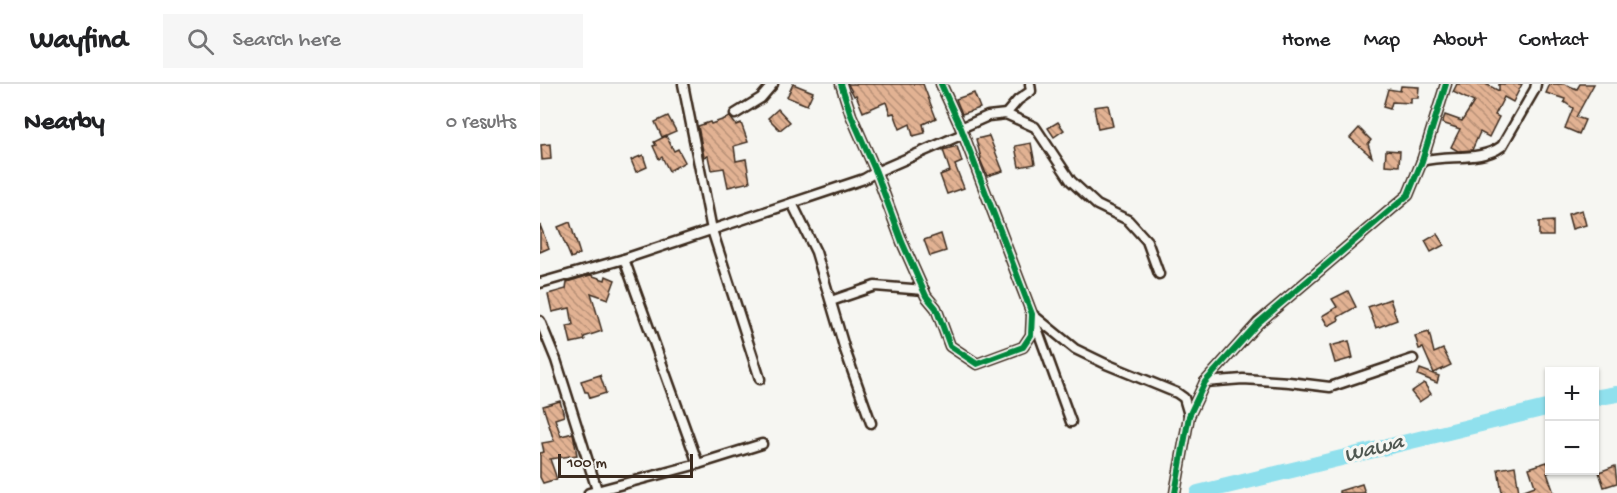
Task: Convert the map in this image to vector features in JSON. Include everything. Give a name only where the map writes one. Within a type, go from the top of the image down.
[{"type":"street","points":[[683,84],[712,230],[760,379]]},
{"type":"street","points":[[735,114],[761,98],[773,84]]},
{"type":"street","points":[[841,84],[851,115],[903,242],[924,290],[936,308],[950,346],[977,363],[1023,347],[1031,334],[1032,314]]},
{"type":"street","points":[[941,84],[962,131],[1071,422]]},
{"type":"street","points":[[1006,114],[1018,100],[1031,91],[1030,84]]},
{"type":"street","points":[[1175,492],[1189,416],[1205,382],[1258,323],[1408,195],[1422,161],[1446,84]]},
{"type":"street","points":[[1422,161],[1438,157],[1476,156],[1495,152],[1502,146],[1536,84]]},
{"type":"street","points":[[540,283],[624,259],[864,179],[988,116],[1006,114],[1035,127],[1071,181],[1097,205],[1128,220],[1147,241],[1159,274]]},
{"type":"street","points":[[792,203],[816,252],[845,350],[871,423]]},
{"type":"street","points":[[624,259],[698,464]]},
{"type":"street","points":[[831,302],[875,286],[924,290]]},
{"type":"street","points":[[1032,314],[1075,348],[1106,364],[1177,393],[1184,398],[1189,416]]},
{"type":"street","points":[[540,321],[556,360],[595,492],[762,444]]},
{"type":"street","points":[[1205,382],[1243,379],[1330,387],[1413,358]]},
{"type":"building","points":[[793,84],[813,92],[807,105],[787,97]]},
{"type":"building","points":[[848,84],[923,84],[936,118],[923,124],[925,133],[913,136],[910,124],[900,129],[894,113],[890,114],[886,102],[863,112],[856,95],[854,96]]},
{"type":"building","points":[[1457,84],[1486,84],[1499,91],[1499,84],[1522,84],[1513,102],[1504,97],[1495,115],[1499,117],[1489,137],[1480,132],[1472,150],[1458,151],[1451,147],[1460,129],[1442,123],[1445,115],[1462,121],[1474,102],[1453,92]]},
{"type":"building","points":[[1550,84],[1564,84],[1577,89],[1580,84],[1594,84],[1576,117],[1585,120],[1579,134],[1565,128],[1573,108],[1564,102],[1565,99],[1546,93]]},
{"type":"building","points":[[1401,86],[1419,87],[1418,98],[1411,98],[1411,103],[1392,102],[1390,109],[1383,107],[1388,89],[1400,91]]},
{"type":"building","points":[[974,93],[980,108],[962,114],[956,99]]},
{"type":"building","points":[[1108,105],[1113,126],[1098,129],[1094,107]]},
{"type":"building","points":[[778,109],[790,122],[780,130],[768,118]]},
{"type":"building","points":[[668,116],[676,131],[662,137],[655,122]]},
{"type":"building","points":[[730,117],[736,125],[741,123],[748,142],[734,146],[736,161],[746,159],[750,182],[728,187],[724,168],[711,170],[708,156],[704,157],[698,126]]},
{"type":"building","points":[[1058,122],[1064,130],[1054,137],[1048,128]]},
{"type":"building","points":[[1359,128],[1371,140],[1368,144],[1372,157],[1350,138]]},
{"type":"building","points":[[666,136],[674,151],[678,149],[685,162],[669,171],[662,157],[659,159],[653,146],[656,145],[654,142]]},
{"type":"building","points":[[989,136],[1003,171],[987,176],[980,159],[976,139]]},
{"type":"building","points":[[1031,143],[1035,164],[1019,167],[1015,146]]},
{"type":"building","points":[[550,144],[551,159],[542,160],[541,145]]},
{"type":"building","points":[[957,146],[962,162],[955,165],[964,188],[947,194],[940,175],[950,171],[943,150]]},
{"type":"building","points":[[1386,150],[1400,151],[1399,166],[1385,165]]},
{"type":"building","points":[[643,155],[647,167],[636,172],[631,160]]},
{"type":"building","points":[[1582,210],[1586,225],[1572,229],[1568,214]]},
{"type":"building","points":[[1553,221],[1553,236],[1539,236],[1539,222]]},
{"type":"building","points":[[570,222],[580,254],[571,258],[558,227]]},
{"type":"building","points":[[540,225],[549,248],[540,252]]},
{"type":"building","points":[[941,234],[946,251],[930,256],[924,240]]},
{"type":"building","points":[[1437,234],[1444,245],[1431,252],[1425,241]]},
{"type":"building","points":[[590,275],[605,280],[606,276],[615,280],[608,299],[591,293],[602,331],[584,337],[585,340],[571,343],[567,326],[573,325],[570,308],[552,312],[548,294],[566,289],[567,282]]},
{"type":"building","points":[[1348,291],[1356,307],[1338,317],[1339,320],[1328,326],[1322,316],[1337,307],[1332,299]]},
{"type":"building","points":[[1390,299],[1397,320],[1376,328],[1368,307]]},
{"type":"building","points":[[1429,332],[1434,353],[1443,349],[1451,365],[1434,373],[1423,348],[1419,349],[1415,336]]},
{"type":"building","points":[[1349,341],[1353,358],[1335,363],[1330,346]]},
{"type":"building","points":[[1420,369],[1439,376],[1437,383],[1418,375]]},
{"type":"building","points":[[600,375],[606,393],[590,398],[581,381]]},
{"type":"building","points":[[1424,383],[1431,394],[1419,402],[1411,392]]},
{"type":"building","points":[[560,401],[564,416],[555,419],[561,436],[573,433],[577,455],[550,459],[557,479],[543,483],[540,477],[540,453],[544,452],[542,443],[554,441],[543,406]]},
{"type":"building","points":[[1545,463],[1545,475],[1548,475],[1554,493],[1502,493],[1498,469],[1515,466],[1519,492],[1535,486],[1529,468]]},
{"type":"building","points":[[1615,466],[1617,483],[1604,487],[1599,472]]},
{"type":"building","points":[[1362,484],[1365,493],[1339,493],[1339,491]]},
{"type":"waterway","name":"Wawa","points":[[1599,397],[1617,394]]},
{"type":"waterway","name":"Wawa","points":[[1198,493],[1545,408]]},
{"type":"cycle path","points":[[841,84],[851,115],[876,172],[902,242],[926,296],[936,308],[950,346],[977,364],[1023,347],[1031,335],[1032,314],[961,128],[941,84]]},
{"type":"cycle path","points":[[1175,493],[1189,416],[1205,382],[1258,323],[1408,195],[1422,161],[1446,84]]}]
